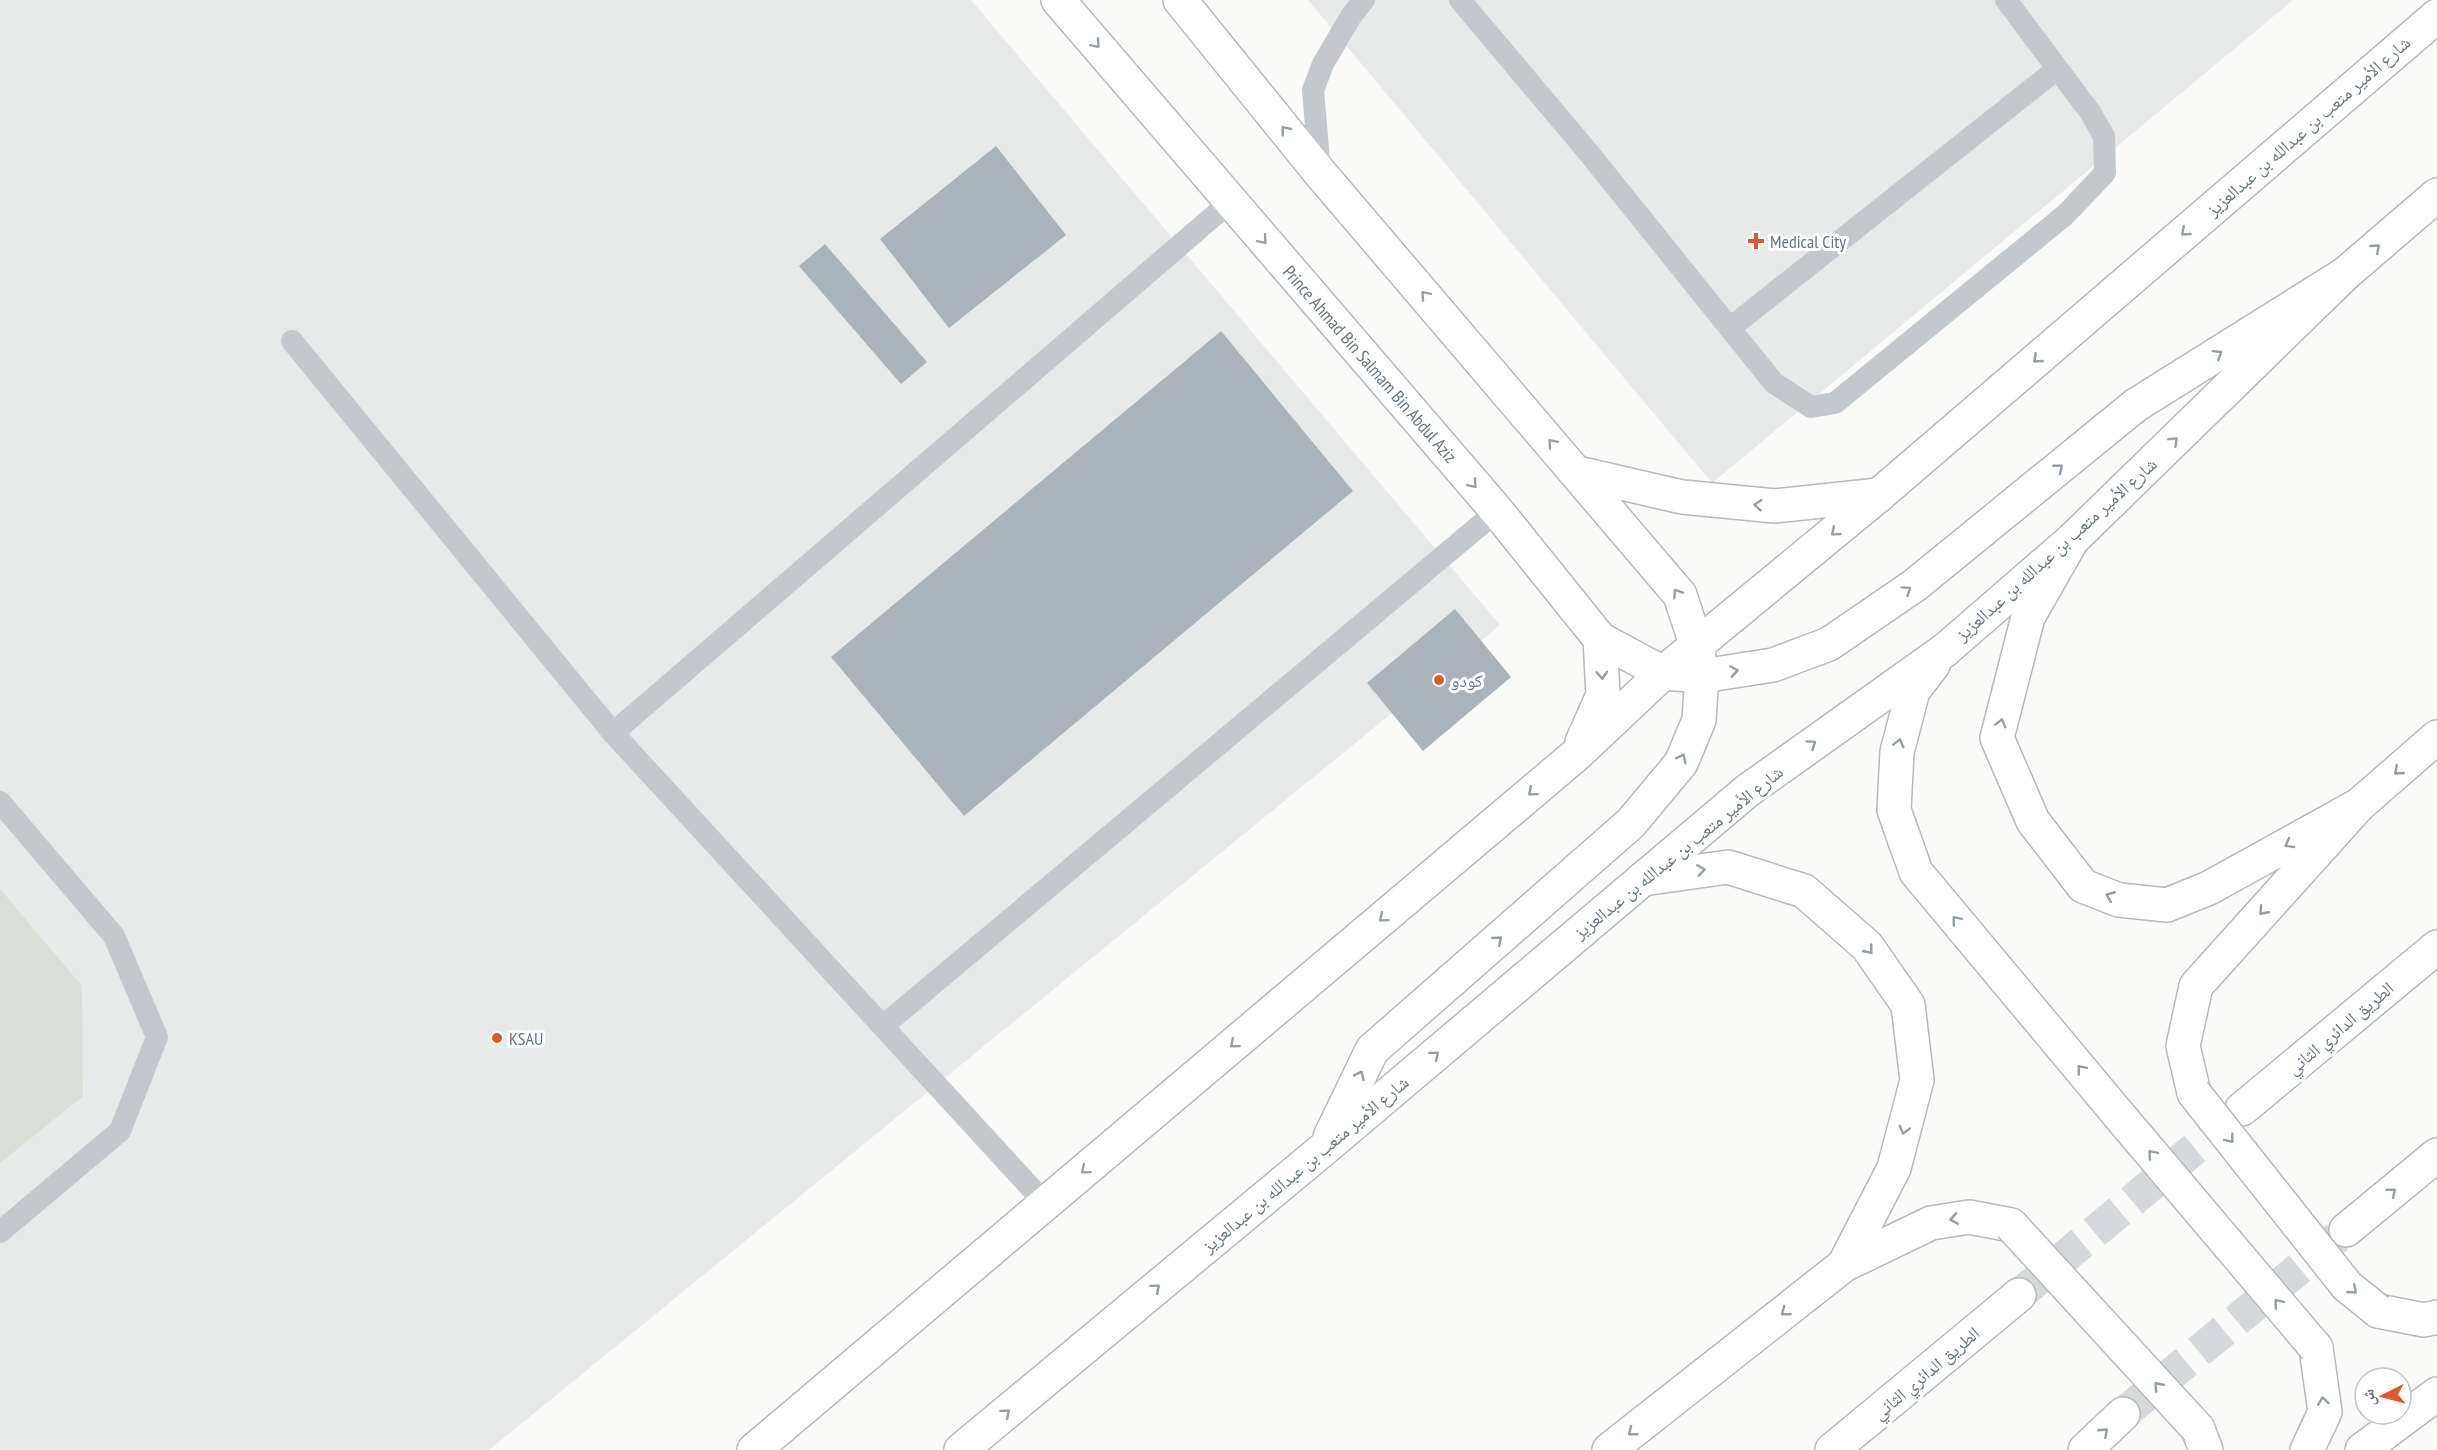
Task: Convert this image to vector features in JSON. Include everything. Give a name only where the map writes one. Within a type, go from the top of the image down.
[{"type":"main road","name":"Prince Ahmad Bin Salmam Bin Abdul Aziz","points":[[1058,0],[1497,511],[1600,639]]},
{"type":"main road","points":[[1180,0],[1320,173],[1680,595],[1700,662],[1699,720],[1681,763],[1631,823],[1372,1050],[1326,1147]]},
{"type":"main road","name":"شارع الأمير متعب بن عبدالله بن عبدالعزيز","points":[[1700,662],[1879,495],[2437,16]]},
{"type":"main road","name":"شارع الأمير متعب بن عبدالله بن عبدالعزيز","points":[[961,1450],[1326,1147],[1747,790],[1945,650],[2072,540],[2345,274],[2437,195]]},
{"type":"main road","points":[[754,1450],[1576,754],[1663,673],[1700,662],[1773,665],[1829,644],[1915,585],[2136,405],[2345,274]]},
{"type":"main road","points":[[1578,473],[1682,497],[1775,506],[1879,495]]},
{"type":"main road","points":[[2072,540],[2028,617],[1997,738],[2033,821],[2084,886],[2119,900],[2167,905],[2209,888],[2359,805]]},
{"type":"main road","points":[[1600,639],[1663,673]]},
{"type":"main road","points":[[1576,754],[1603,695],[1600,639]]},
{"type":"main road","points":[[1945,650],[1913,691],[1897,752],[1894,810],[1916,872],[2316,1348],[2325,1412],[2307,1450]]},
{"type":"main road","points":[[2437,737],[2359,805],[2196,986],[2183,1046],[2194,1093],[2347,1286],[2378,1311],[2424,1320],[2437,1317]]},
{"type":"main road","points":[[1643,879],[1728,867],[1804,891],[1867,946],[1908,1005],[1917,1080],[1894,1168],[1844,1265]]},
{"type":"main road","name":"الطريق الدائري الثاني","points":[[2242,1109],[2437,946]]},
{"type":"main road","points":[[2346,1230],[2437,1155]]},
{"type":"main road","points":[[1609,1450],[1844,1265],[1931,1223],[1969,1217],[2012,1225],[2202,1439]]},
{"type":"main road","name":"الطريق الدائري الثاني","points":[[1832,1450],[2019,1295]]},
{"type":"main road","points":[[2362,1450],[2437,1394]]},
{"type":"main road","points":[[2085,1450],[2123,1414]]},
{"type":"lane","points":[[1320,173],[1313,90],[1323,64],[1351,16],[1364,0]]},
{"type":"lane","points":[[1460,0],[1588,152],[1774,383],[1811,406],[1835,403],[2064,215],[2105,172],[2104,136],[2090,112],[2006,0]]},
{"type":"lane","points":[[1730,328],[2057,69]]},
{"type":"lane","points":[[613,733],[1230,202]]},
{"type":"lane","points":[[292,341],[613,733],[1045,1203]]},
{"type":"lane","points":[[882,1026],[1497,511]]},
{"type":"lane","points":[[0,802],[114,936],[157,1036],[120,1131],[0,1232]]},
{"type":"shaded area","name":"KSAU","points":[[0,0],[971,0],[1500,625],[489,1450],[0,1450]]},
{"type":"shaded area","name":"Medical City","points":[[1308,0],[2293,0],[1712,483]]},
{"type":"shaded area","points":[[0,889],[82,986],[83,1096],[0,1163]]},
{"type":"building","points":[[996,146],[1066,235],[949,328],[880,239]]},
{"type":"building","points":[[825,244],[927,362],[901,384],[799,266]]},
{"type":"building","points":[[1221,331],[1353,491],[964,816],[831,657]]},
{"type":"building","name":"كودو","points":[[1455,609],[1511,677],[1423,751],[1367,683]]},
{"type":"tunnel","points":[[2019,1295],[2242,1109]]},
{"type":"tunnel","points":[[2123,1414],[2341,1234]]},
{"type":"place","name":"Medical City","points":[[1756,241]]},
{"type":"place","name":"كودو","points":[[1439,680]]},
{"type":"place","name":"KSAU","points":[[497,1038]]}]
